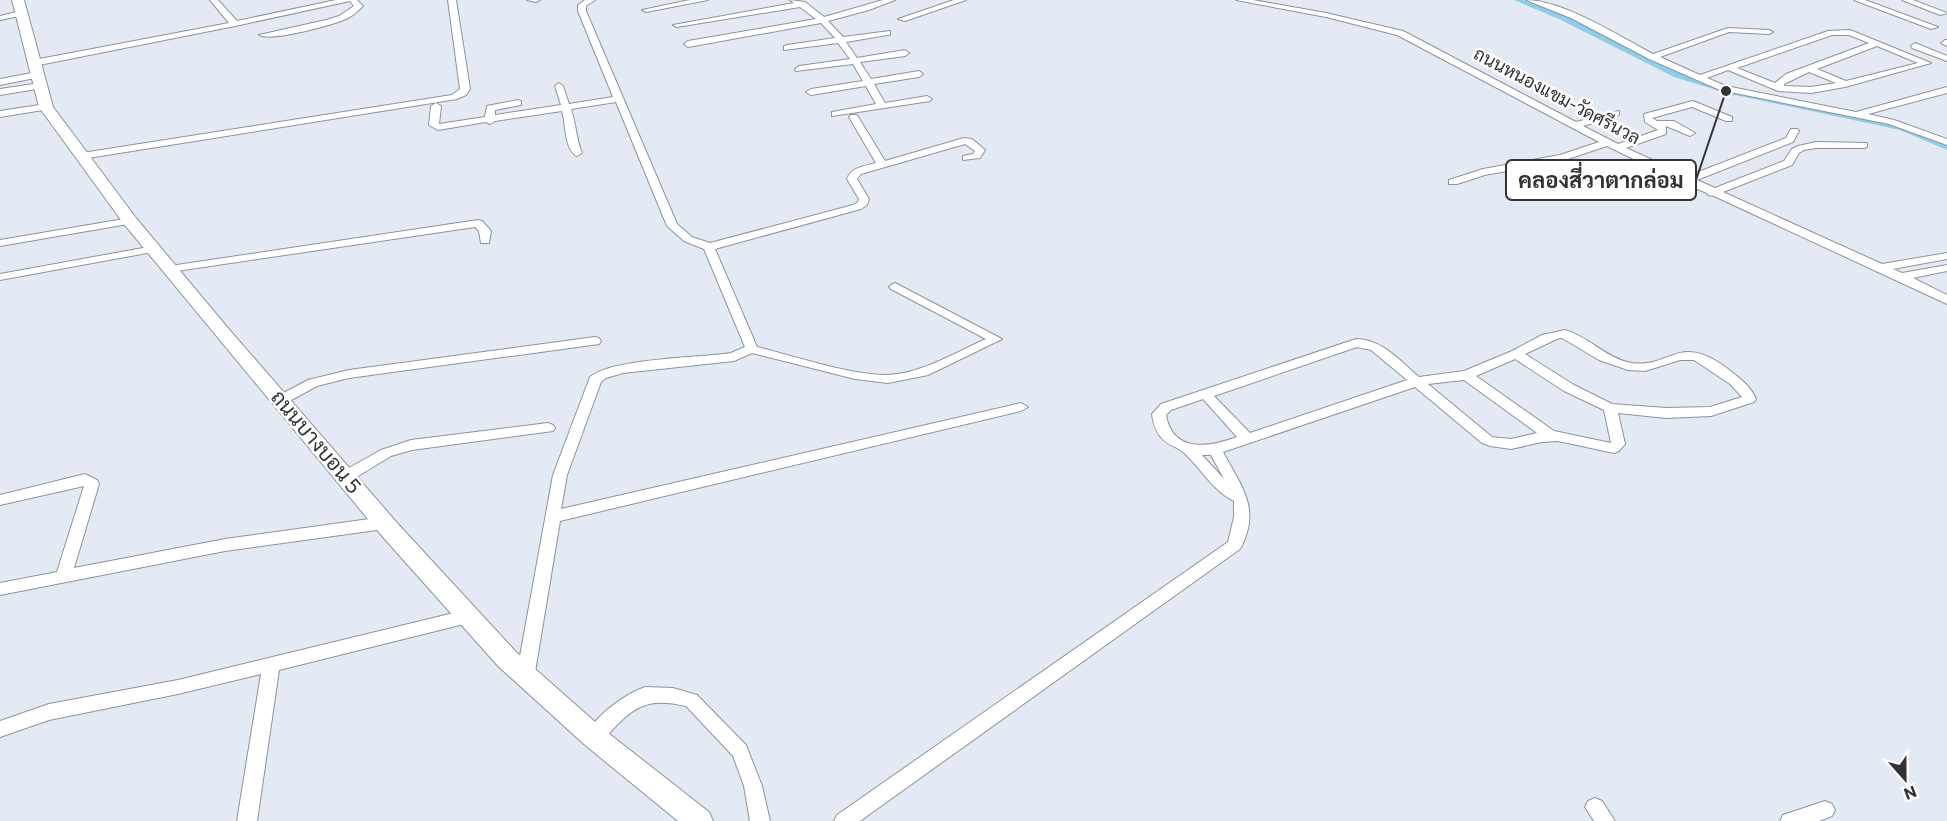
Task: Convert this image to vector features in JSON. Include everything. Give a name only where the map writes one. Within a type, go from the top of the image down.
[{"type":"main road","name":"ถนนบางบอน 5","points":[[18,0],[46,106],[128,219],[466,617],[525,678],[692,818]]},
{"type":"street","points":[[214,0],[235,24]]},
{"type":"street","points":[[0,82],[235,24],[347,0]]},
{"type":"street","points":[[263,35],[314,26],[351,14],[359,6],[353,0]]},
{"type":"street","points":[[82,156],[436,103],[454,97],[463,93],[465,89],[452,0]]},
{"type":"street","points":[[531,0],[536,0]]},
{"type":"street","points":[[591,0],[582,5],[582,11],[672,226],[688,239],[710,250],[751,349]]},
{"type":"street","points":[[646,10],[704,0]]},
{"type":"street","points":[[688,44],[823,20],[855,13],[891,0]]},
{"type":"street","points":[[902,19],[962,0]]},
{"type":"street","name":"ถนนหนองแขม-วัดศรีนวล","points":[[1240,0],[1326,15],[1400,33],[1619,149],[1947,300]]},
{"type":"street","points":[[1530,0],[1574,16],[1652,57],[1724,88],[1813,91],[1947,59]]},
{"type":"street","points":[[1858,0],[1934,27]]},
{"type":"street","points":[[1906,0],[1945,12]]},
{"type":"street","points":[[677,25],[798,2],[816,12],[840,40],[856,60],[882,106]]},
{"type":"street","points":[[1916,21],[1945,12]]},
{"type":"street","points":[[0,18],[21,14]]},
{"type":"street","points":[[1652,57],[1728,30],[1769,32]]},
{"type":"street","points":[[1703,76],[1832,33],[1850,32],[1928,63]]},
{"type":"street","points":[[787,48],[888,33]]},
{"type":"street","points":[[1777,91],[1781,80],[1877,43]]},
{"type":"street","points":[[1915,46],[1947,59]]},
{"type":"street","points":[[799,69],[905,53]]},
{"type":"street","points":[[1730,68],[1765,82],[1789,101],[1909,127],[1947,142]]},
{"type":"street","points":[[1808,68],[1845,84]]},
{"type":"street","points":[[0,92],[37,74]]},
{"type":"street","points":[[811,92],[919,74]]},
{"type":"street","points":[[1748,88],[1765,82]]},
{"type":"street","points":[[559,86],[571,123],[571,137],[577,153]]},
{"type":"street","points":[[1858,115],[1947,90]]},
{"type":"street","points":[[1777,91],[1789,101]]},
{"type":"street","points":[[436,103],[434,125],[438,127],[490,121],[619,99]]},
{"type":"street","points":[[835,114],[927,99]]},
{"type":"street","points":[[490,121],[490,108],[518,103]]},
{"type":"street","points":[[1619,149],[1624,144],[1663,132],[1662,127],[1648,120],[1647,116],[1689,104],[1703,106],[1729,119]]},
{"type":"street","points":[[0,114],[46,106]]},
{"type":"street","points":[[1575,125],[1616,113]]},
{"type":"street","points":[[854,117],[882,165]]},
{"type":"street","points":[[1656,124],[1671,123],[1690,133]]},
{"type":"street","points":[[1686,181],[1790,140],[1794,130]]},
{"type":"street","points":[[710,250],[857,207],[864,200],[852,179],[853,175],[964,141],[969,141],[980,150],[976,156],[967,158]]},
{"type":"street","points":[[1453,182],[1483,172],[1562,158],[1608,142]]},
{"type":"street","points":[[1712,193],[1788,163],[1795,151],[1801,148],[1816,145],[1864,145]]},
{"type":"street","points":[[0,237],[128,219]]},
{"type":"street","points":[[0,243],[128,219]]},
{"type":"street","points":[[170,269],[478,223],[485,231],[485,241]]},
{"type":"street","points":[[0,277],[154,249]]},
{"type":"street","points":[[1881,268],[1947,256]]},
{"type":"street","points":[[1901,277],[1947,268]]},
{"type":"street","points":[[525,678],[560,475],[567,450],[596,380],[601,375],[622,369],[734,357],[751,349],[855,375],[888,379],[923,372],[996,339],[895,287]]},
{"type":"street","points":[[1188,449],[1215,450],[1419,381],[1466,375],[1516,354],[1551,335],[1558,334],[1565,334],[1625,365],[1652,367],[1687,355],[1698,357],[1739,383],[1747,392],[1749,399],[1711,411],[1666,413],[1610,408],[1569,388],[1516,354]]},
{"type":"street","points":[[281,400],[313,383],[350,374],[595,341]]},
{"type":"street","points":[[1221,475],[1188,449],[1175,444],[1164,433],[1159,422],[1159,414],[1166,407],[1356,343],[1365,343],[1375,347],[1419,381],[1487,440],[1497,445],[1507,446],[1551,435]]},
{"type":"street","points":[[1466,375],[1551,435],[1604,448],[1614,448],[1618,444],[1610,408]]},
{"type":"street","points":[[1205,393],[1248,440]]},
{"type":"street","points":[[553,517],[1021,407]]},
{"type":"street","points":[[345,477],[386,453],[411,445],[548,428]]},
{"type":"street","points":[[844,821],[1235,545],[1243,520],[1240,498],[1226,490],[1215,450]]},
{"type":"street","points":[[0,500],[66,482],[85,479],[92,484],[64,576]]},
{"type":"street","points":[[0,589],[225,544],[384,523]]},
{"type":"street","points":[[0,729],[49,711],[125,699],[466,617]]},
{"type":"street","points":[[247,821],[271,664]]},
{"type":"street","points":[[594,737],[617,713],[645,695],[673,696],[691,700],[740,751],[753,786],[760,821]]},
{"type":"street","points":[[1790,821],[1825,810]]},
{"type":"waterway","points":[[1517,0],[1564,18],[1677,75],[1726,91],[1902,128],[1947,147]]},
{"type":"place","name":"คลองสี่วาตากล่อม","points":[[1726,91]]}]
